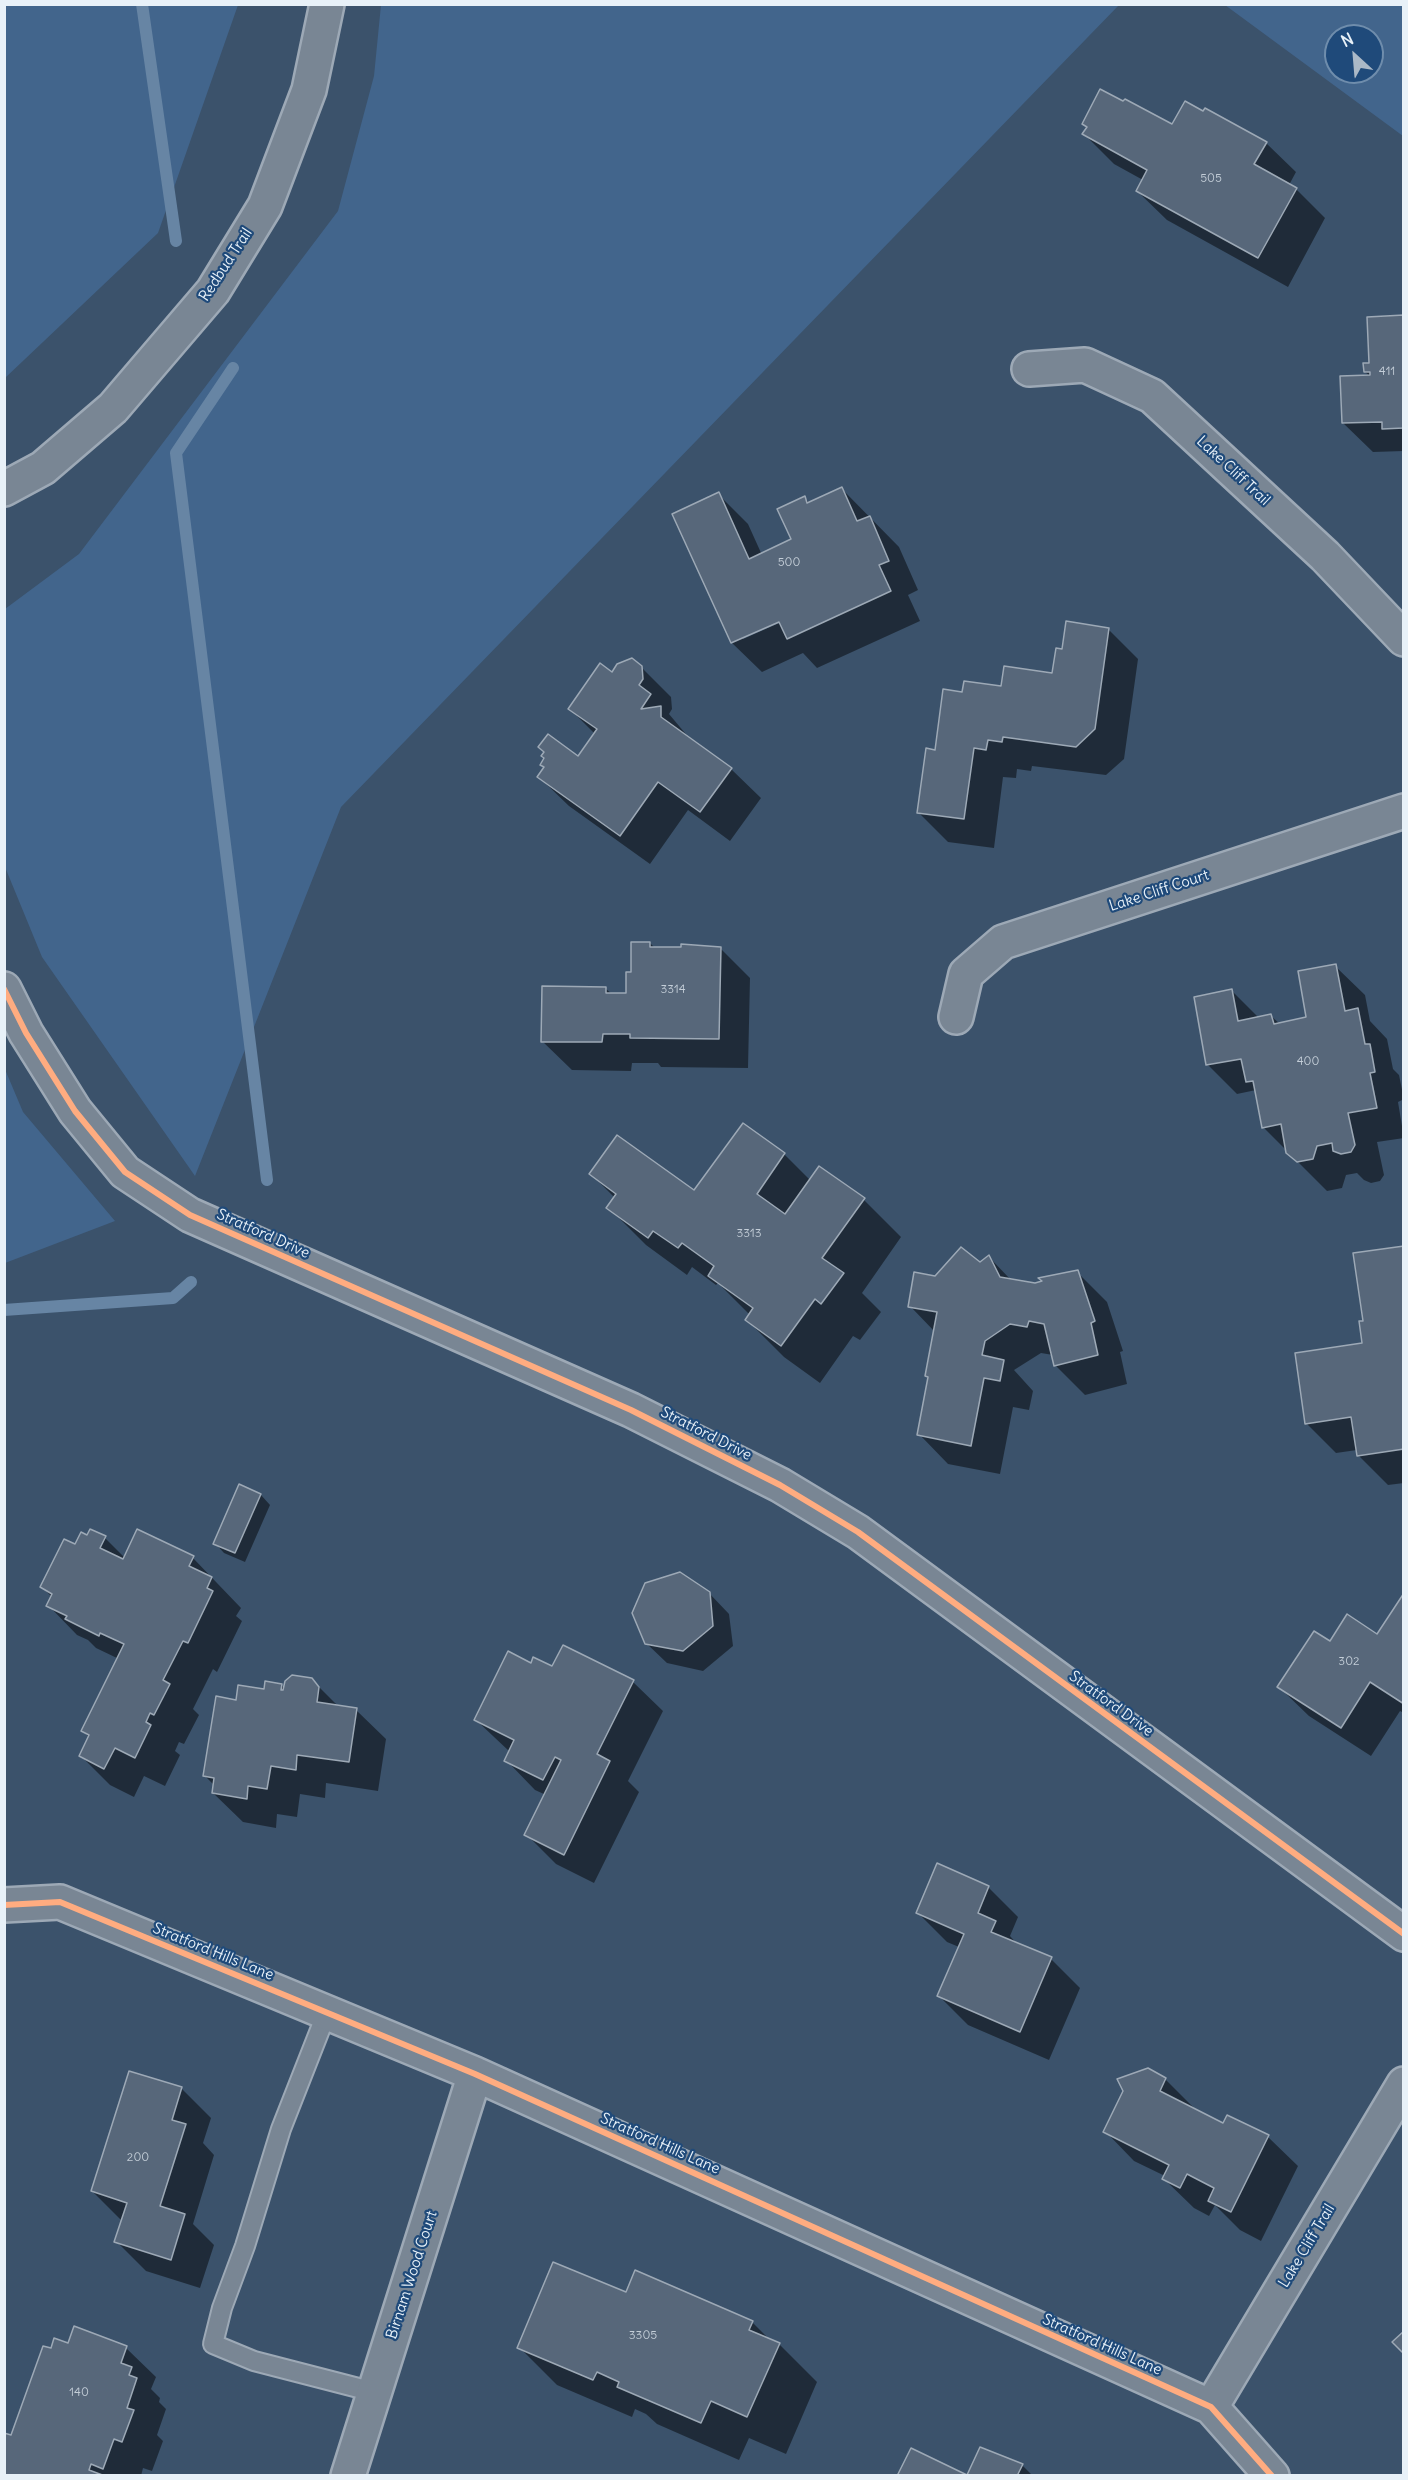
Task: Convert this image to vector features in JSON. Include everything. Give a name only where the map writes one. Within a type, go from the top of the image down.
[{"type":"street","name":"Redbud Trail","points":[[4,489],[44,468],[113,408],[213,291],[265,206],[309,90],[327,4]]},
{"type":"street","name":"Lake Cliff Trail","points":[[1029,369],[1085,365],[1152,396],[1325,556],[1404,639]]},
{"type":"street","name":"Lake Cliff Court","points":[[956,1017],[966,974],[1003,942],[1404,811]]},
{"type":"street","name":"Stratford Drive","points":[[4,989],[26,1033],[75,1112],[124,1172],[190,1215],[631,1410],[780,1485],[858,1532],[1404,1934]]},
{"type":"street","name":"Stratford Hills Lane","points":[[4,1905],[60,1902],[475,2074],[1211,2407],[1272,2475]]},
{"type":"street","name":"Birnam Wood Court","points":[[348,2475],[475,2074]]},
{"type":"street","name":"Lake Cliff Trail","points":[[1211,2407],[1404,2084]]},
{"type":"lane","points":[[327,2012],[281,2129],[245,2246],[222,2308],[213,2344],[254,2361],[374,2392]]},
{"type":"shaded area","points":[[5,4],[238,5],[158,233],[5,378]]},
{"type":"shaded area","points":[[381,5],[1119,5],[341,807],[195,1176],[42,957],[5,867],[5,609],[79,554],[338,211],[374,76]]},
{"type":"shaded area","points":[[1225,5],[1403,5],[1403,136],[1332,84],[1384,84],[1384,24],[1324,24],[1324,78]]},
{"type":"shaded area","points":[[4,1067],[23,1112],[115,1221],[5,1263]]},
{"type":"building","points":[[1100,89],[1123,101],[1125,99],[1172,124],[1185,101],[1203,111],[1205,108],[1267,142],[1254,164],[1297,188],[1258,258],[1136,191],[1147,170],[1082,134],[1087,127],[1082,124]]},
{"type":"building","points":[[1404,315],[1404,428],[1382,429],[1382,422],[1342,423],[1340,376],[1370,375],[1370,372],[1364,372],[1363,363],[1369,363],[1367,317]]},
{"type":"building","points":[[842,487],[857,521],[870,516],[889,561],[879,565],[891,591],[787,639],[779,622],[731,643],[672,514],[719,492],[749,559],[791,539],[777,509],[805,496],[807,503]]},
{"type":"building","points":[[1066,621],[1109,628],[1095,729],[1076,747],[1003,737],[1002,742],[988,740],[986,750],[974,748],[964,819],[917,813],[926,748],[935,750],[943,689],[962,692],[964,681],[1001,686],[1004,666],[1052,673],[1056,648],[1062,649]]},
{"type":"building","points":[[632,658],[642,666],[643,679],[639,685],[651,694],[641,709],[661,706],[661,717],[732,768],[700,812],[658,782],[620,836],[537,777],[544,767],[540,765],[544,752],[538,747],[548,734],[578,756],[597,729],[568,709],[600,663],[612,672],[617,664]]},
{"type":"building","points":[[631,942],[650,942],[650,947],[681,947],[681,944],[721,947],[719,1039],[630,1038],[630,1034],[603,1034],[602,1042],[541,1042],[542,986],[606,987],[606,993],[626,993],[626,972],[631,972]]},
{"type":"building","points":[[1336,964],[1345,1011],[1358,1008],[1365,1044],[1370,1044],[1375,1072],[1370,1073],[1377,1108],[1348,1113],[1355,1145],[1351,1152],[1341,1154],[1333,1151],[1332,1143],[1317,1146],[1313,1159],[1297,1162],[1286,1153],[1281,1124],[1262,1128],[1253,1081],[1246,1082],[1241,1059],[1206,1065],[1194,997],[1232,989],[1238,1021],[1271,1014],[1274,1024],[1306,1017],[1298,971]]},
{"type":"building","points":[[743,1123],[785,1153],[757,1194],[785,1214],[819,1166],[865,1198],[822,1258],[844,1273],[821,1304],[815,1299],[781,1346],[745,1320],[753,1308],[708,1276],[714,1266],[682,1243],[678,1248],[653,1231],[648,1238],[606,1208],[616,1194],[589,1174],[617,1135],[694,1190]]},
{"type":"building","points":[[1404,1246],[1404,1449],[1357,1456],[1351,1417],[1305,1424],[1295,1353],[1362,1343],[1359,1321],[1363,1321],[1353,1253]]},
{"type":"building","points":[[961,1247],[980,1262],[989,1255],[1000,1277],[1035,1283],[1042,1281],[1038,1278],[1078,1270],[1095,1321],[1091,1323],[1098,1355],[1054,1366],[1044,1324],[1029,1321],[1027,1327],[1010,1324],[985,1341],[982,1355],[1004,1360],[1000,1381],[984,1378],[971,1446],[917,1435],[937,1312],[908,1307],[914,1272],[935,1276]]},
{"type":"building","points":[[239,1484],[261,1494],[235,1553],[213,1544]]},
{"type":"building","points":[[90,1529],[106,1536],[100,1548],[123,1559],[137,1529],[194,1556],[189,1566],[212,1577],[207,1588],[213,1591],[188,1643],[183,1641],[163,1680],[170,1684],[154,1715],[150,1713],[146,1722],[151,1725],[135,1758],[115,1748],[104,1769],[79,1756],[89,1735],[81,1731],[124,1644],[100,1633],[99,1636],[65,1619],[67,1616],[46,1606],[52,1594],[40,1587],[64,1539],[75,1544],[81,1532],[87,1535]]},
{"type":"building","points":[[680,1572],[710,1592],[713,1626],[683,1651],[645,1644],[632,1613],[645,1583]]},
{"type":"building","points":[[1404,1593],[1404,1704],[1370,1682],[1341,1728],[1277,1687],[1314,1631],[1330,1641],[1347,1614],[1377,1634]]},
{"type":"building","points":[[563,1645],[634,1680],[597,1754],[610,1761],[564,1855],[524,1835],[561,1760],[555,1757],[543,1780],[504,1761],[514,1740],[474,1720],[508,1651],[531,1663],[533,1657],[552,1666]]},
{"type":"building","points":[[292,1675],[312,1678],[319,1687],[317,1702],[357,1708],[349,1762],[297,1755],[296,1770],[271,1766],[267,1789],[248,1786],[247,1799],[212,1793],[214,1778],[203,1776],[216,1696],[236,1700],[238,1685],[264,1689],[265,1681],[282,1684],[281,1690],[283,1690],[285,1681]]},
{"type":"building","points":[[937,1863],[989,1886],[978,1913],[996,1921],[991,1932],[1052,1957],[1020,2032],[937,1996],[964,1934],[916,1913]]},
{"type":"building","points":[[1148,2068],[1166,2078],[1160,2091],[1223,2123],[1227,2115],[1269,2135],[1231,2212],[1208,2201],[1214,2188],[1187,2174],[1180,2188],[1162,2179],[1169,2165],[1103,2132],[1123,2091],[1117,2079]]},
{"type":"building","points":[[129,2071],[182,2087],[172,2120],[186,2124],[160,2206],[185,2214],[171,2260],[114,2242],[127,2203],[91,2191]]},
{"type":"building","points":[[553,2262],[626,2292],[635,2270],[753,2321],[749,2330],[780,2343],[747,2417],[711,2401],[701,2423],[617,2387],[619,2382],[597,2372],[593,2380],[517,2348]]},
{"type":"building","points":[[74,2326],[127,2346],[121,2363],[132,2367],[129,2375],[137,2378],[127,2408],[134,2410],[122,2442],[114,2439],[103,2469],[91,2464],[89,2470],[105,2476],[4,2476],[4,2433],[11,2435],[43,2346],[51,2348],[54,2338],[68,2343]]},
{"type":"building","points":[[1404,2331],[1404,2354],[1392,2342]]},
{"type":"building","points":[[980,2447],[1023,2464],[1017,2476],[897,2476],[911,2448],[967,2475]]},
{"type":"waterway","points":[[142,4],[176,241]]},
{"type":"waterway","points":[[233,368],[176,453],[267,1180]]},
{"type":"waterway","points":[[4,1310],[173,1298],[191,1282]]},
{"type":"cycle path","points":[[4,989],[26,1033],[75,1111],[125,1172],[190,1215],[631,1410],[780,1485],[858,1532],[1404,1934]]},
{"type":"cycle path","points":[[4,1905],[60,1902],[475,2074],[1211,2407],[1272,2476]]}]
